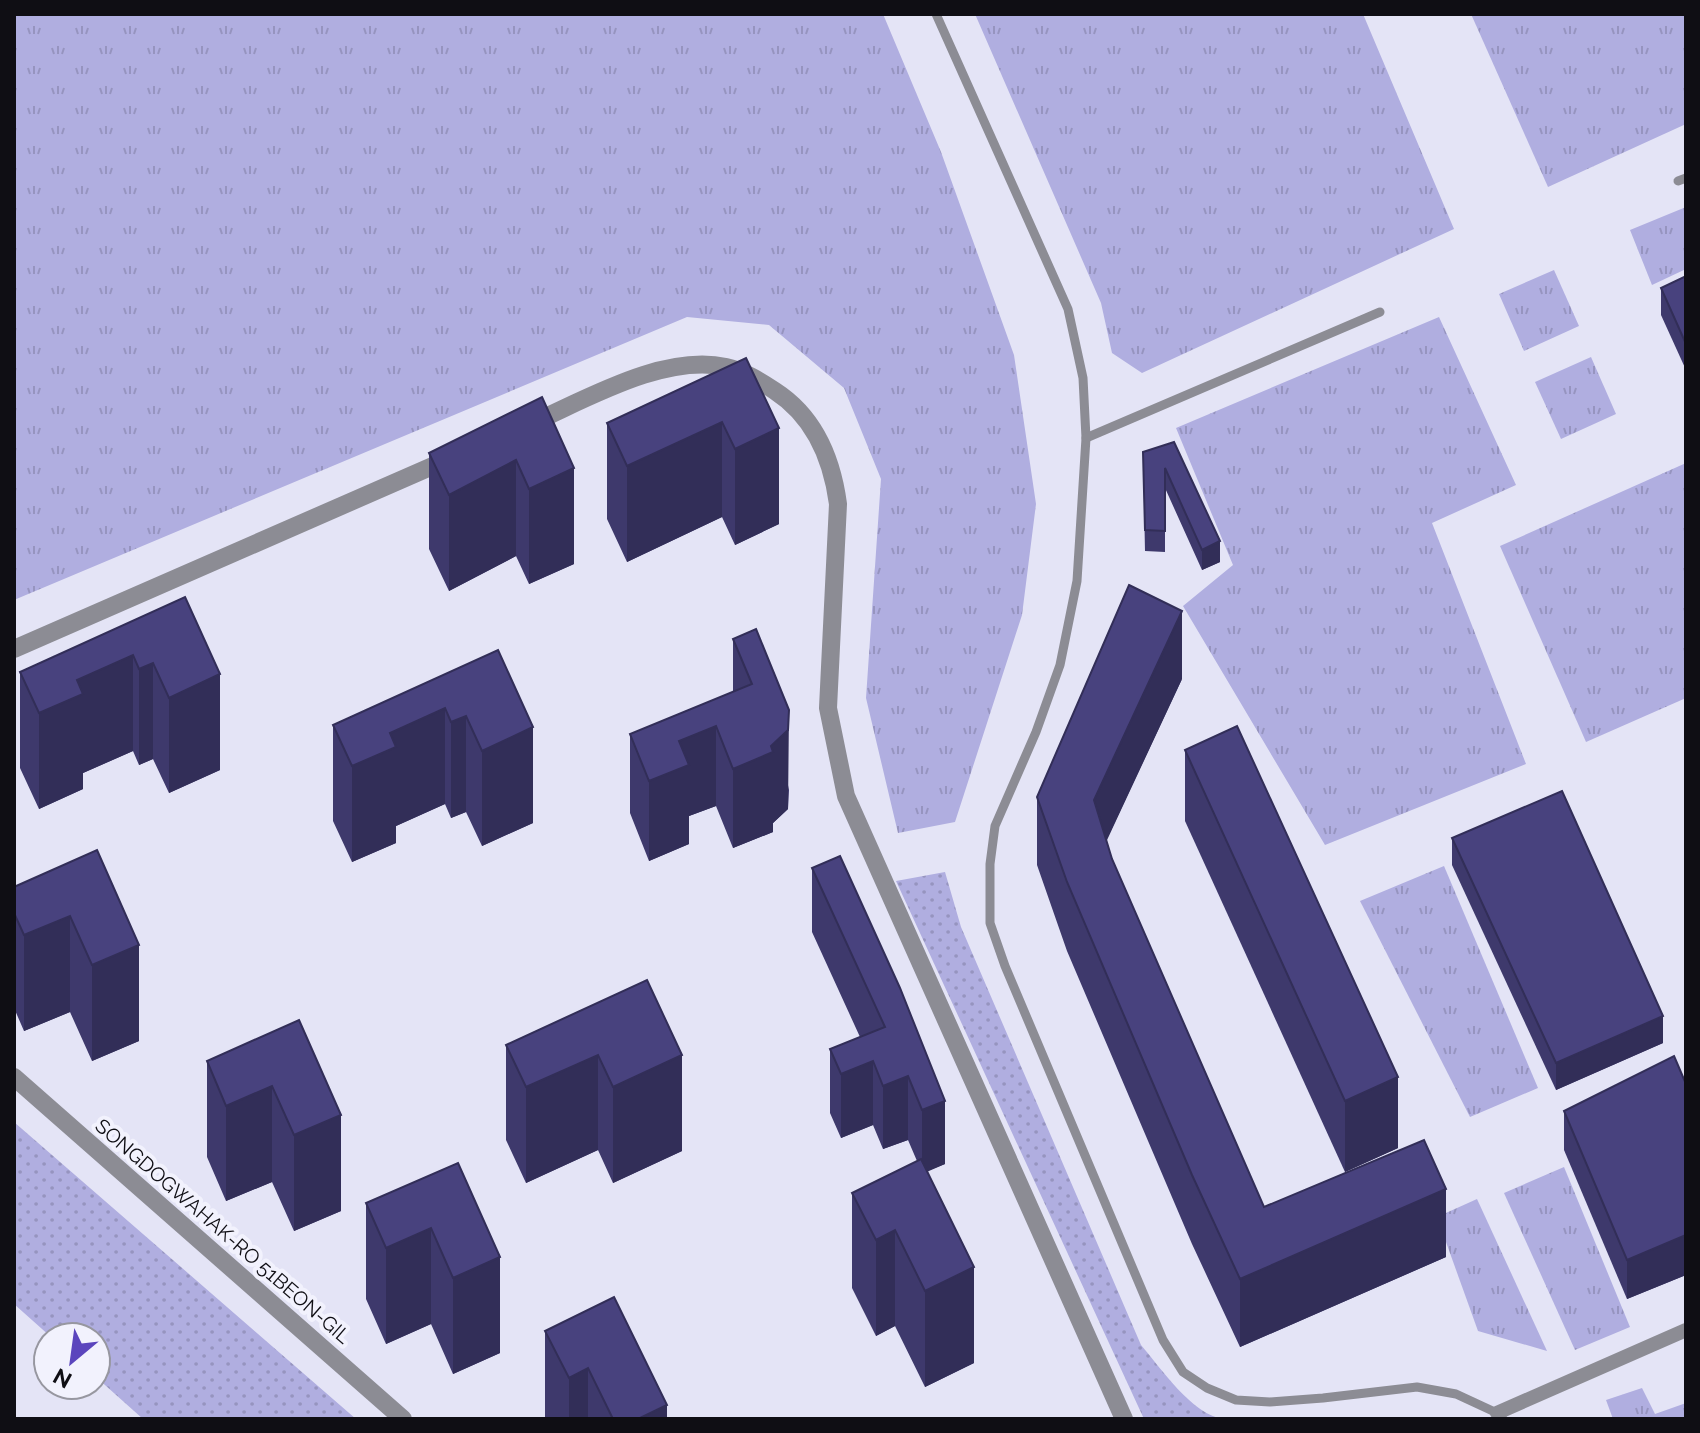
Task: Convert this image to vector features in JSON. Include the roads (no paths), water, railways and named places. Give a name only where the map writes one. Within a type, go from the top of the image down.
[{"type":"street","points":[[518,429],[633,379],[665,369],[695,365],[726,367],[755,378],[804,415],[822,444],[834,473],[838,504],[828,708],[846,796],[1124,1419]]},
{"type":"street","points":[[14,649],[475,448]]},
{"type":"street","name":"SONGDOGWAHAK-RO 51BEON-GIL","points":[[14,1077],[403,1419]]},
{"type":"street","points":[[1500,1416],[1686,1330]]},
{"type":"lane","points":[[936,14],[1068,309],[1083,378],[1086,438],[1077,581],[1060,665],[1036,732],[995,826],[990,864],[990,923],[1005,966],[1163,1340],[1183,1372],[1207,1388],[1236,1400],[1270,1402],[1417,1387],[1456,1394],[1500,1416]]},
{"type":"lane","points":[[1086,438],[1380,312]]}]
